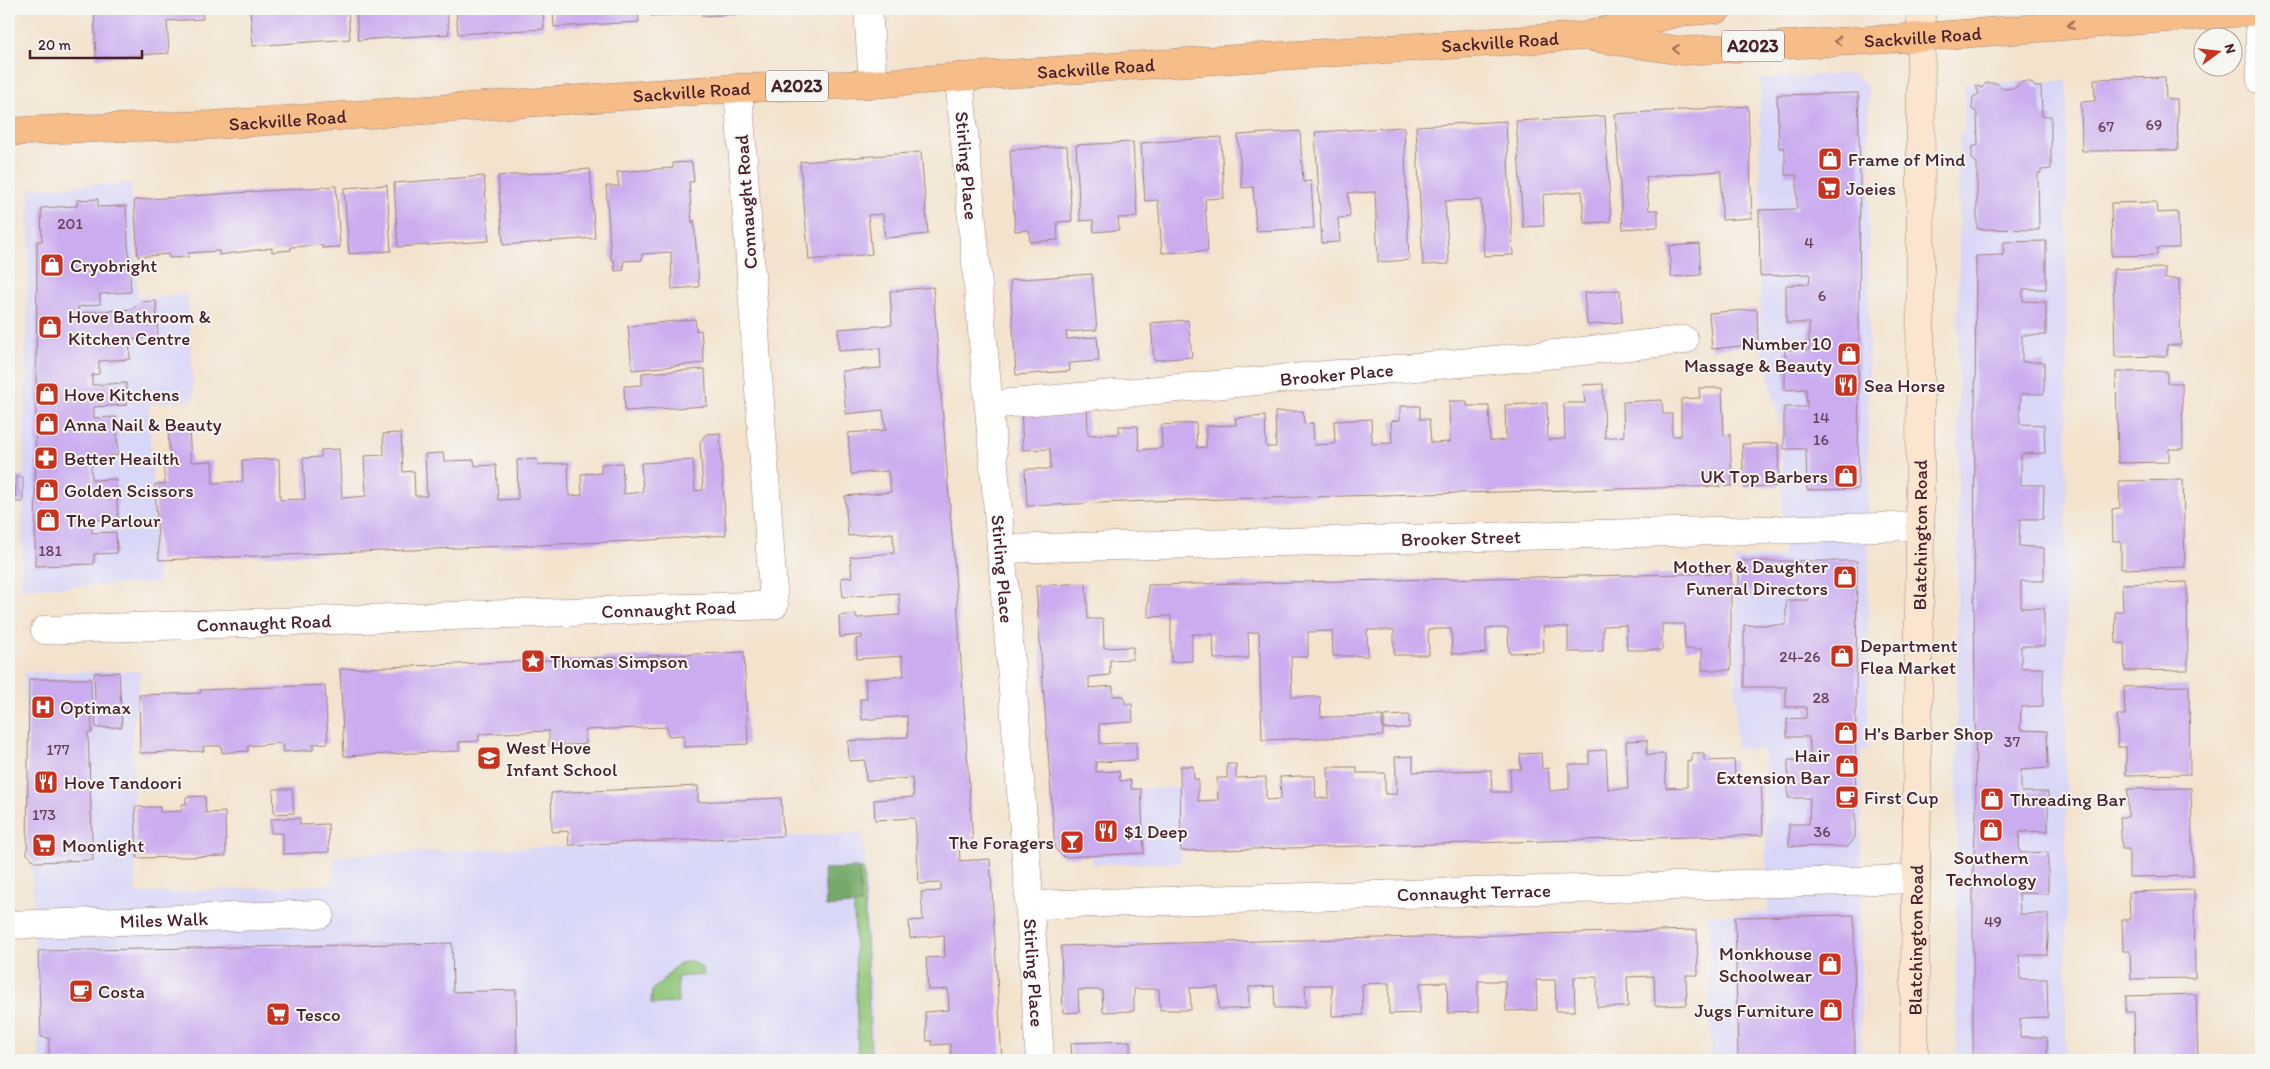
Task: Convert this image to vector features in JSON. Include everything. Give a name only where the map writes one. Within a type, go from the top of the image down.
[{"type":"main road","name":"Sackville Road","points":[[9,132],[213,125],[738,88],[872,84],[1585,36],[1680,12],[1717,9]]},
{"type":"main road","name":"Sackville Road","points":[[1585,36],[1683,50],[1922,36],[2260,10]]},
{"type":"street","points":[[868,9],[872,84]]},
{"type":"street","name":"Blatchington Road","points":[[1914,1060],[1920,526],[1921,9]]},
{"type":"street","points":[[2260,10],[2261,80]]},
{"type":"street","name":"Stirling Place","points":[[959,77],[1001,549],[1030,905],[1040,1060]]},
{"type":"street","name":"Connaught Road","points":[[45,630],[774,605],[738,88]]},
{"type":"street","name":"Brooker Place","points":[[989,405],[1526,357],[1684,340]]},
{"type":"street","name":"Brooker Street","points":[[1001,549],[1920,526]]},
{"type":"street","name":"Connaught Terrace","points":[[1030,905],[1916,879]]},
{"type":"street","name":"Miles Walk","points":[[9,925],[320,914]]},
{"type":"shaded area","points":[[1841,74],[1853,75],[1860,79],[1866,85],[1869,93],[1868,750],[1861,750],[1861,1060],[1711,1060],[1708,915],[1767,912],[1764,750],[1736,749],[1735,559],[1783,557],[1782,431],[1760,345],[1760,79]]},
{"type":"shaded area","points":[[2067,81],[2066,1060],[1956,1060],[1959,132],[1964,132],[1965,83]]},
{"type":"shaded area","points":[[131,183],[138,297],[188,294],[194,400],[149,404],[158,583],[21,588],[30,188]]},
{"type":"shaded area","points":[[141,671],[132,731],[136,894],[332,884],[334,856],[863,833],[875,1060],[39,1060],[24,672]]},
{"type":"shaded area","points":[[1180,787],[1181,863],[1093,864],[1091,856],[1064,857],[1055,849],[1051,793]]},
{"type":"green space","points":[[859,868],[861,904],[826,907],[824,869]]},
{"type":"green space","points":[[863,869],[871,1060],[858,1060],[853,870]]},
{"type":"green space","points":[[692,961],[702,968],[704,975],[677,977],[678,1003],[651,1004],[652,991],[680,963]]},
{"type":"building","points":[[94,9],[202,9],[203,19],[167,21],[169,53],[96,58]]},
{"type":"building","points":[[250,9],[348,9],[350,39],[253,46]]},
{"type":"building","points":[[356,9],[447,9],[449,34],[358,40]]},
{"type":"building","points":[[456,9],[543,9],[544,29],[458,34]]},
{"type":"building","points":[[553,9],[638,9],[639,22],[554,27]]},
{"type":"building","points":[[651,9],[698,9],[698,13],[651,16]]},
{"type":"building","points":[[702,9],[789,9],[790,11],[702,16]]},
{"type":"building","points":[[2165,77],[2166,99],[2177,99],[2178,150],[2082,151],[2081,102],[2095,101],[2094,79]]},
{"type":"building","points":[[2020,82],[2031,82],[2035,87],[2041,87],[2042,116],[2051,116],[2051,169],[2041,170],[2041,173],[2038,173],[2039,230],[1977,229],[1977,163],[1972,159],[1972,147],[1978,145],[1977,113],[1972,109],[1973,97],[1979,94],[1976,85],[1982,88],[1986,83],[1997,83],[2003,89],[2016,88]]},
{"type":"building","points":[[1858,93],[1860,174],[1858,489],[1807,490],[1806,449],[1784,449],[1784,407],[1807,407],[1806,389],[1785,390],[1785,350],[1809,350],[1809,323],[1786,323],[1786,285],[1809,284],[1810,274],[1760,276],[1759,210],[1797,209],[1797,175],[1785,175],[1785,148],[1779,148],[1777,95]]},
{"type":"building","points":[[1748,106],[1752,218],[1722,220],[1721,171],[1646,177],[1649,210],[1658,210],[1658,227],[1623,229],[1615,114]]},
{"type":"building","points":[[1605,116],[1611,222],[1584,223],[1582,191],[1543,195],[1544,226],[1523,227],[1516,121]]},
{"type":"building","points":[[1506,121],[1513,255],[1484,256],[1481,200],[1445,201],[1449,264],[1423,265],[1416,126]]},
{"type":"building","points":[[1404,127],[1409,260],[1378,262],[1375,192],[1348,193],[1350,217],[1338,218],[1340,242],[1322,243],[1315,132]]},
{"type":"building","points":[[1300,131],[1303,182],[1311,181],[1314,228],[1256,231],[1253,187],[1242,188],[1238,135]]},
{"type":"building","points":[[1221,137],[1224,198],[1205,199],[1208,251],[1162,253],[1158,200],[1145,201],[1141,143]]},
{"type":"building","points":[[1133,142],[1137,217],[1118,218],[1119,230],[1094,232],[1093,220],[1080,221],[1076,145]]},
{"type":"building","points":[[1067,146],[1072,221],[1057,222],[1058,240],[1030,242],[1029,230],[1015,231],[1010,150]]},
{"type":"building","points":[[921,152],[928,234],[885,238],[883,214],[868,215],[872,254],[809,260],[800,162]]},
{"type":"building","points":[[692,162],[694,182],[689,182],[699,287],[672,289],[671,252],[642,254],[642,260],[623,261],[624,270],[615,271],[614,260],[611,260],[606,186],[619,186],[617,172],[673,168],[673,163]]},
{"type":"building","points":[[590,169],[595,238],[503,245],[498,176]]},
{"type":"building","points":[[484,176],[489,241],[398,247],[394,183]]},
{"type":"building","points":[[387,185],[391,251],[349,254],[344,188]]},
{"type":"building","points":[[336,186],[340,247],[322,248],[322,245],[291,247],[291,250],[272,252],[272,248],[219,255],[219,251],[188,253],[188,257],[169,258],[169,254],[138,257],[134,200]]},
{"type":"building","points":[[98,199],[98,207],[126,206],[131,292],[100,294],[100,304],[78,307],[78,313],[133,309],[139,302],[156,301],[158,337],[129,340],[130,359],[99,361],[99,374],[92,375],[92,385],[126,383],[127,405],[94,407],[94,418],[116,417],[118,455],[92,458],[91,469],[92,480],[116,479],[118,519],[92,520],[92,533],[116,532],[117,553],[94,554],[94,564],[35,566],[37,241],[42,241],[41,208],[77,206],[77,200]]},
{"type":"building","points":[[2156,202],[2157,213],[2178,212],[2179,248],[2157,248],[2157,255],[2112,256],[2111,203]]},
{"type":"building","points":[[2046,241],[2046,289],[2023,289],[2023,301],[2046,302],[2046,335],[2022,335],[2022,362],[2044,362],[2044,394],[2021,394],[2020,411],[2020,424],[2044,425],[2045,453],[2021,454],[2021,485],[2044,485],[2043,519],[2020,519],[2019,546],[2044,548],[2044,581],[2021,581],[2021,608],[2044,608],[2044,646],[2021,646],[2021,668],[2043,668],[2043,706],[2021,707],[2020,730],[2047,731],[2048,768],[2021,770],[2021,792],[2048,792],[2048,831],[2020,832],[2019,843],[2020,853],[2048,852],[2048,894],[2019,893],[2020,914],[2048,914],[2048,938],[2047,955],[2019,955],[2020,979],[2047,979],[2048,1017],[2020,1018],[2020,1037],[2047,1037],[2047,1060],[1973,1060],[1973,874],[1976,813],[1974,596],[1976,256],[2003,255],[2004,242]]},
{"type":"building","points":[[1699,244],[1701,275],[1671,277],[1669,246]]},
{"type":"building","points":[[2165,268],[2165,279],[2179,279],[2181,345],[2167,345],[2167,356],[2115,357],[2113,269]]},
{"type":"building","points":[[1092,274],[1097,330],[1066,332],[1067,339],[1097,337],[1099,361],[1069,363],[1070,371],[1016,375],[1010,280]]},
{"type":"building","points":[[933,287],[973,844],[959,845],[960,861],[990,859],[1002,1060],[951,1060],[950,1044],[932,1045],[932,1041],[927,1041],[925,1012],[949,1010],[948,989],[928,990],[926,958],[945,957],[944,935],[910,938],[909,921],[923,920],[921,892],[941,891],[941,883],[919,884],[915,818],[875,820],[874,800],[914,797],[912,778],[866,781],[865,760],[849,761],[848,741],[908,737],[907,716],[862,720],[860,699],[867,699],[865,679],[904,676],[902,656],[857,659],[856,639],[862,638],[862,635],[840,637],[839,616],[856,614],[857,618],[900,615],[899,593],[843,597],[841,578],[852,577],[850,557],[894,553],[893,533],[848,536],[845,496],[891,492],[888,471],[851,474],[848,433],[886,430],[883,410],[846,414],[842,371],[881,368],[880,348],[839,351],[838,329],[892,325],[890,291]]},
{"type":"building","points":[[1620,290],[1622,322],[1587,325],[1584,293]]},
{"type":"building","points":[[1757,309],[1758,344],[1712,349],[1709,313]]},
{"type":"building","points":[[695,319],[696,331],[701,330],[704,363],[632,370],[628,326]]},
{"type":"building","points":[[1188,320],[1192,357],[1154,360],[1151,323]]},
{"type":"building","points":[[705,369],[707,406],[625,411],[624,386],[642,385],[642,373]]},
{"type":"building","points":[[2167,371],[2167,383],[2182,383],[2183,449],[2169,449],[2169,462],[2118,463],[2116,372]]},
{"type":"building","points":[[1603,384],[1605,438],[1624,436],[1623,402],[1662,400],[1663,414],[1672,414],[1672,436],[1681,436],[1681,399],[1700,398],[1699,388],[1722,388],[1724,435],[1730,434],[1732,486],[1150,501],[1027,506],[1025,469],[1051,469],[1050,449],[1023,450],[1021,408],[1087,405],[1088,435],[1119,434],[1119,426],[1138,426],[1139,450],[1162,448],[1161,425],[1196,423],[1197,448],[1206,447],[1206,426],[1236,425],[1235,418],[1265,416],[1266,447],[1276,447],[1275,412],[1294,411],[1303,411],[1304,424],[1313,423],[1314,445],[1335,444],[1334,421],[1371,419],[1372,444],[1392,443],[1391,421],[1400,420],[1400,406],[1420,406],[1420,419],[1429,419],[1431,443],[1450,442],[1449,401],[1467,401],[1467,406],[1489,406],[1490,441],[1506,440],[1505,405],[1547,403],[1548,440],[1565,439],[1564,403],[1585,403],[1583,385]]},
{"type":"building","points":[[189,428],[191,462],[212,461],[213,483],[243,481],[242,460],[279,459],[280,500],[305,499],[303,458],[321,457],[321,450],[339,449],[342,498],[366,496],[364,456],[384,455],[383,434],[401,433],[403,472],[414,471],[415,496],[427,496],[425,454],[443,453],[444,461],[474,460],[475,466],[496,465],[498,500],[518,499],[517,460],[537,459],[538,465],[568,463],[569,496],[582,495],[581,474],[601,473],[601,464],[622,463],[624,494],[643,492],[641,463],[693,460],[695,491],[703,490],[700,442],[706,434],[720,433],[726,535],[634,541],[159,560],[155,484],[165,484],[163,462],[170,461],[168,429]]},
{"type":"building","points":[[1778,443],[1779,486],[1744,487],[1742,444]]},
{"type":"building","points":[[16,477],[23,477],[23,502],[15,502]]},
{"type":"building","points":[[2183,480],[2185,567],[2121,569],[2121,541],[2113,541],[2112,509],[2120,508],[2119,481]]},
{"type":"building","points":[[1739,561],[1857,561],[1855,838],[1848,847],[1789,846],[1789,824],[1809,824],[1810,798],[1788,798],[1788,760],[1810,760],[1810,748],[1809,737],[1787,737],[1787,719],[1806,718],[1806,707],[1786,707],[1786,687],[1744,687],[1744,625],[1786,625],[1786,600],[1809,600],[1808,592],[1739,592]]},
{"type":"building","points":[[1731,573],[1731,670],[1702,670],[1702,649],[1685,649],[1684,624],[1662,624],[1662,650],[1627,650],[1626,625],[1603,626],[1603,651],[1586,652],[1568,652],[1568,627],[1543,627],[1544,652],[1509,653],[1508,628],[1486,628],[1486,653],[1469,654],[1452,654],[1451,629],[1428,629],[1429,655],[1394,655],[1394,630],[1367,630],[1368,656],[1333,656],[1332,631],[1308,632],[1308,657],[1291,657],[1292,697],[1320,697],[1321,717],[1382,716],[1383,736],[1262,740],[1259,632],[1248,633],[1249,658],[1214,659],[1213,634],[1192,634],[1192,661],[1171,662],[1171,616],[1148,617],[1148,585]]},
{"type":"building","points":[[2187,582],[2188,670],[2125,671],[2124,643],[2116,643],[2115,611],[2123,611],[2122,584]]},
{"type":"building","points":[[1086,583],[1088,619],[1103,619],[1104,648],[1133,647],[1133,659],[1110,660],[1110,675],[1089,677],[1089,688],[1113,686],[1113,696],[1124,696],[1125,704],[1132,704],[1133,722],[1099,724],[1100,744],[1136,742],[1137,760],[1096,762],[1096,772],[1119,771],[1120,781],[1131,780],[1131,789],[1141,789],[1144,853],[1064,857],[1055,849],[1036,586]]},
{"type":"building","points":[[744,652],[748,744],[684,747],[684,735],[668,736],[667,727],[585,730],[586,744],[549,746],[549,731],[479,734],[479,741],[459,742],[459,751],[344,756],[340,669]]},
{"type":"building","points":[[119,672],[122,727],[96,728],[94,673]]},
{"type":"building","points":[[29,679],[91,679],[92,733],[88,733],[93,860],[35,862],[27,854]]},
{"type":"building","points":[[325,685],[328,743],[313,744],[313,750],[284,752],[283,743],[248,746],[248,751],[222,753],[221,746],[203,746],[204,751],[140,753],[139,695],[201,693],[200,690]]},
{"type":"building","points":[[2189,686],[2190,774],[2126,775],[2126,747],[2118,747],[2117,715],[2125,715],[2124,687]]},
{"type":"building","points":[[1409,715],[1409,728],[1384,729],[1384,716]]},
{"type":"building","points":[[1647,740],[1647,755],[1665,754],[1666,788],[1687,787],[1687,762],[1692,761],[1692,753],[1704,753],[1704,761],[1734,760],[1735,777],[1761,776],[1763,835],[1181,851],[1180,766],[1193,766],[1194,779],[1198,779],[1198,801],[1218,800],[1217,778],[1227,778],[1227,764],[1236,764],[1236,778],[1266,777],[1266,800],[1281,799],[1280,777],[1299,776],[1315,776],[1316,798],[1329,798],[1328,767],[1357,767],[1357,773],[1385,773],[1385,794],[1397,794],[1395,757],[1413,756],[1413,772],[1491,770],[1492,792],[1511,792],[1510,769],[1521,769],[1520,754],[1541,753],[1542,769],[1548,768],[1550,791],[1569,789],[1569,764],[1589,764],[1589,751],[1606,750],[1608,789],[1628,789],[1626,741]]},
{"type":"building","points":[[698,786],[698,802],[781,798],[783,836],[569,845],[568,831],[552,832],[551,793]]},
{"type":"building","points":[[2191,788],[2193,876],[2129,877],[2129,849],[2122,849],[2120,817],[2128,817],[2128,789]]},
{"type":"building","points":[[273,789],[292,789],[294,813],[274,814]]},
{"type":"building","points":[[205,796],[206,813],[225,812],[226,856],[137,858],[135,807],[160,807],[160,812],[182,811],[182,804],[186,804],[186,797]]},
{"type":"building","points":[[300,818],[300,825],[328,824],[329,852],[283,854],[283,833],[271,833],[271,819]]},
{"type":"building","points":[[2194,890],[2195,978],[2131,979],[2130,951],[2123,951],[2122,919],[2130,919],[2129,892]]},
{"type":"building","points":[[1854,915],[1855,1060],[1738,1060],[1735,917]]},
{"type":"building","points":[[1697,930],[1698,975],[1686,975],[1687,1005],[1655,1006],[1654,976],[1627,977],[1628,1007],[1597,1007],[1597,977],[1574,977],[1575,1011],[1556,1011],[1555,980],[1536,980],[1537,1010],[1506,1011],[1505,981],[1478,981],[1478,1012],[1448,1013],[1447,982],[1420,983],[1420,1013],[1389,1014],[1389,983],[1362,984],[1363,1015],[1332,1016],[1332,985],[1305,985],[1306,1007],[1290,1008],[1275,1008],[1274,986],[1249,987],[1249,1008],[1233,1009],[1219,1009],[1218,987],[1190,988],[1191,1010],[1160,1010],[1159,989],[1134,989],[1134,1011],[1103,1012],[1102,990],[1078,990],[1079,1012],[1063,1013],[1061,946]]},
{"type":"building","name":"Tesco","points":[[452,943],[453,992],[516,990],[517,1060],[49,1060],[49,1038],[41,1037],[38,951]]},
{"type":"building","points":[[2196,994],[2198,1060],[2135,1060],[2134,1012],[2126,1012],[2126,996]]},
{"type":"building","points":[[1130,1041],[1130,1060],[1072,1060],[1071,1043]]},
{"type":"place","name":"Frame of Mind","points":[[1830,159]]},
{"type":"place","name":"Joeies","points":[[1829,188]]},
{"type":"place","name":"Cryobright","points":[[52,265]]},
{"type":"place","name":"Hove Bathroom & Kitchen Centre","points":[[50,327]]},
{"type":"place","name":"Number 10 Massage & Beauty","points":[[1849,354]]},
{"type":"place","name":"Sea Horse","points":[[1846,385]]},
{"type":"place","name":"Hove Kitchens","points":[[47,394]]},
{"type":"place","name":"Anna Nail & Beauty","points":[[47,424]]},
{"type":"place","name":"Better Heailth","points":[[46,458]]},
{"type":"place","name":"UK Top Barbers","points":[[1846,476]]},
{"type":"place","name":"Golden Scissors","points":[[47,490]]},
{"type":"place","name":"The Parlour","points":[[48,520]]},
{"type":"place","name":"Mother & Daughter Funeral Directors","points":[[1845,577]]},
{"type":"place","name":"Department Flea Market","points":[[1842,656]]},
{"type":"place","name":"Thomas Simpson","points":[[533,661]]},
{"type":"place","name":"Optimax","points":[[43,707]]},
{"type":"place","name":"H's Barber Shop","points":[[1846,733]]},
{"type":"place","name":"West Hove Infant School","points":[[489,758]]},
{"type":"place","name":"Hair Extension Bar","points":[[1847,766]]},
{"type":"place","name":"Hove Tandoori","points":[[46,782]]},
{"type":"place","name":"First Cup","points":[[1847,797]]},
{"type":"place","name":"Threading Bar","points":[[1992,799]]},
{"type":"place","name":"Southern Technology","points":[[1991,830]]},
{"type":"place","name":"$1 Deep","points":[[1106,831]]},
{"type":"place","name":"The Foragers","points":[[1072,842]]},
{"type":"place","name":"Moonlight","points":[[44,845]]},
{"type":"place","name":"Monkhouse Schoolwear","points":[[1830,964]]},
{"type":"place","name":"Costa","points":[[81,991]]},
{"type":"place","name":"Jugs Furniture","points":[[1831,1010]]},
{"type":"place","name":"Tesco","points":[[278,1014]]}]
